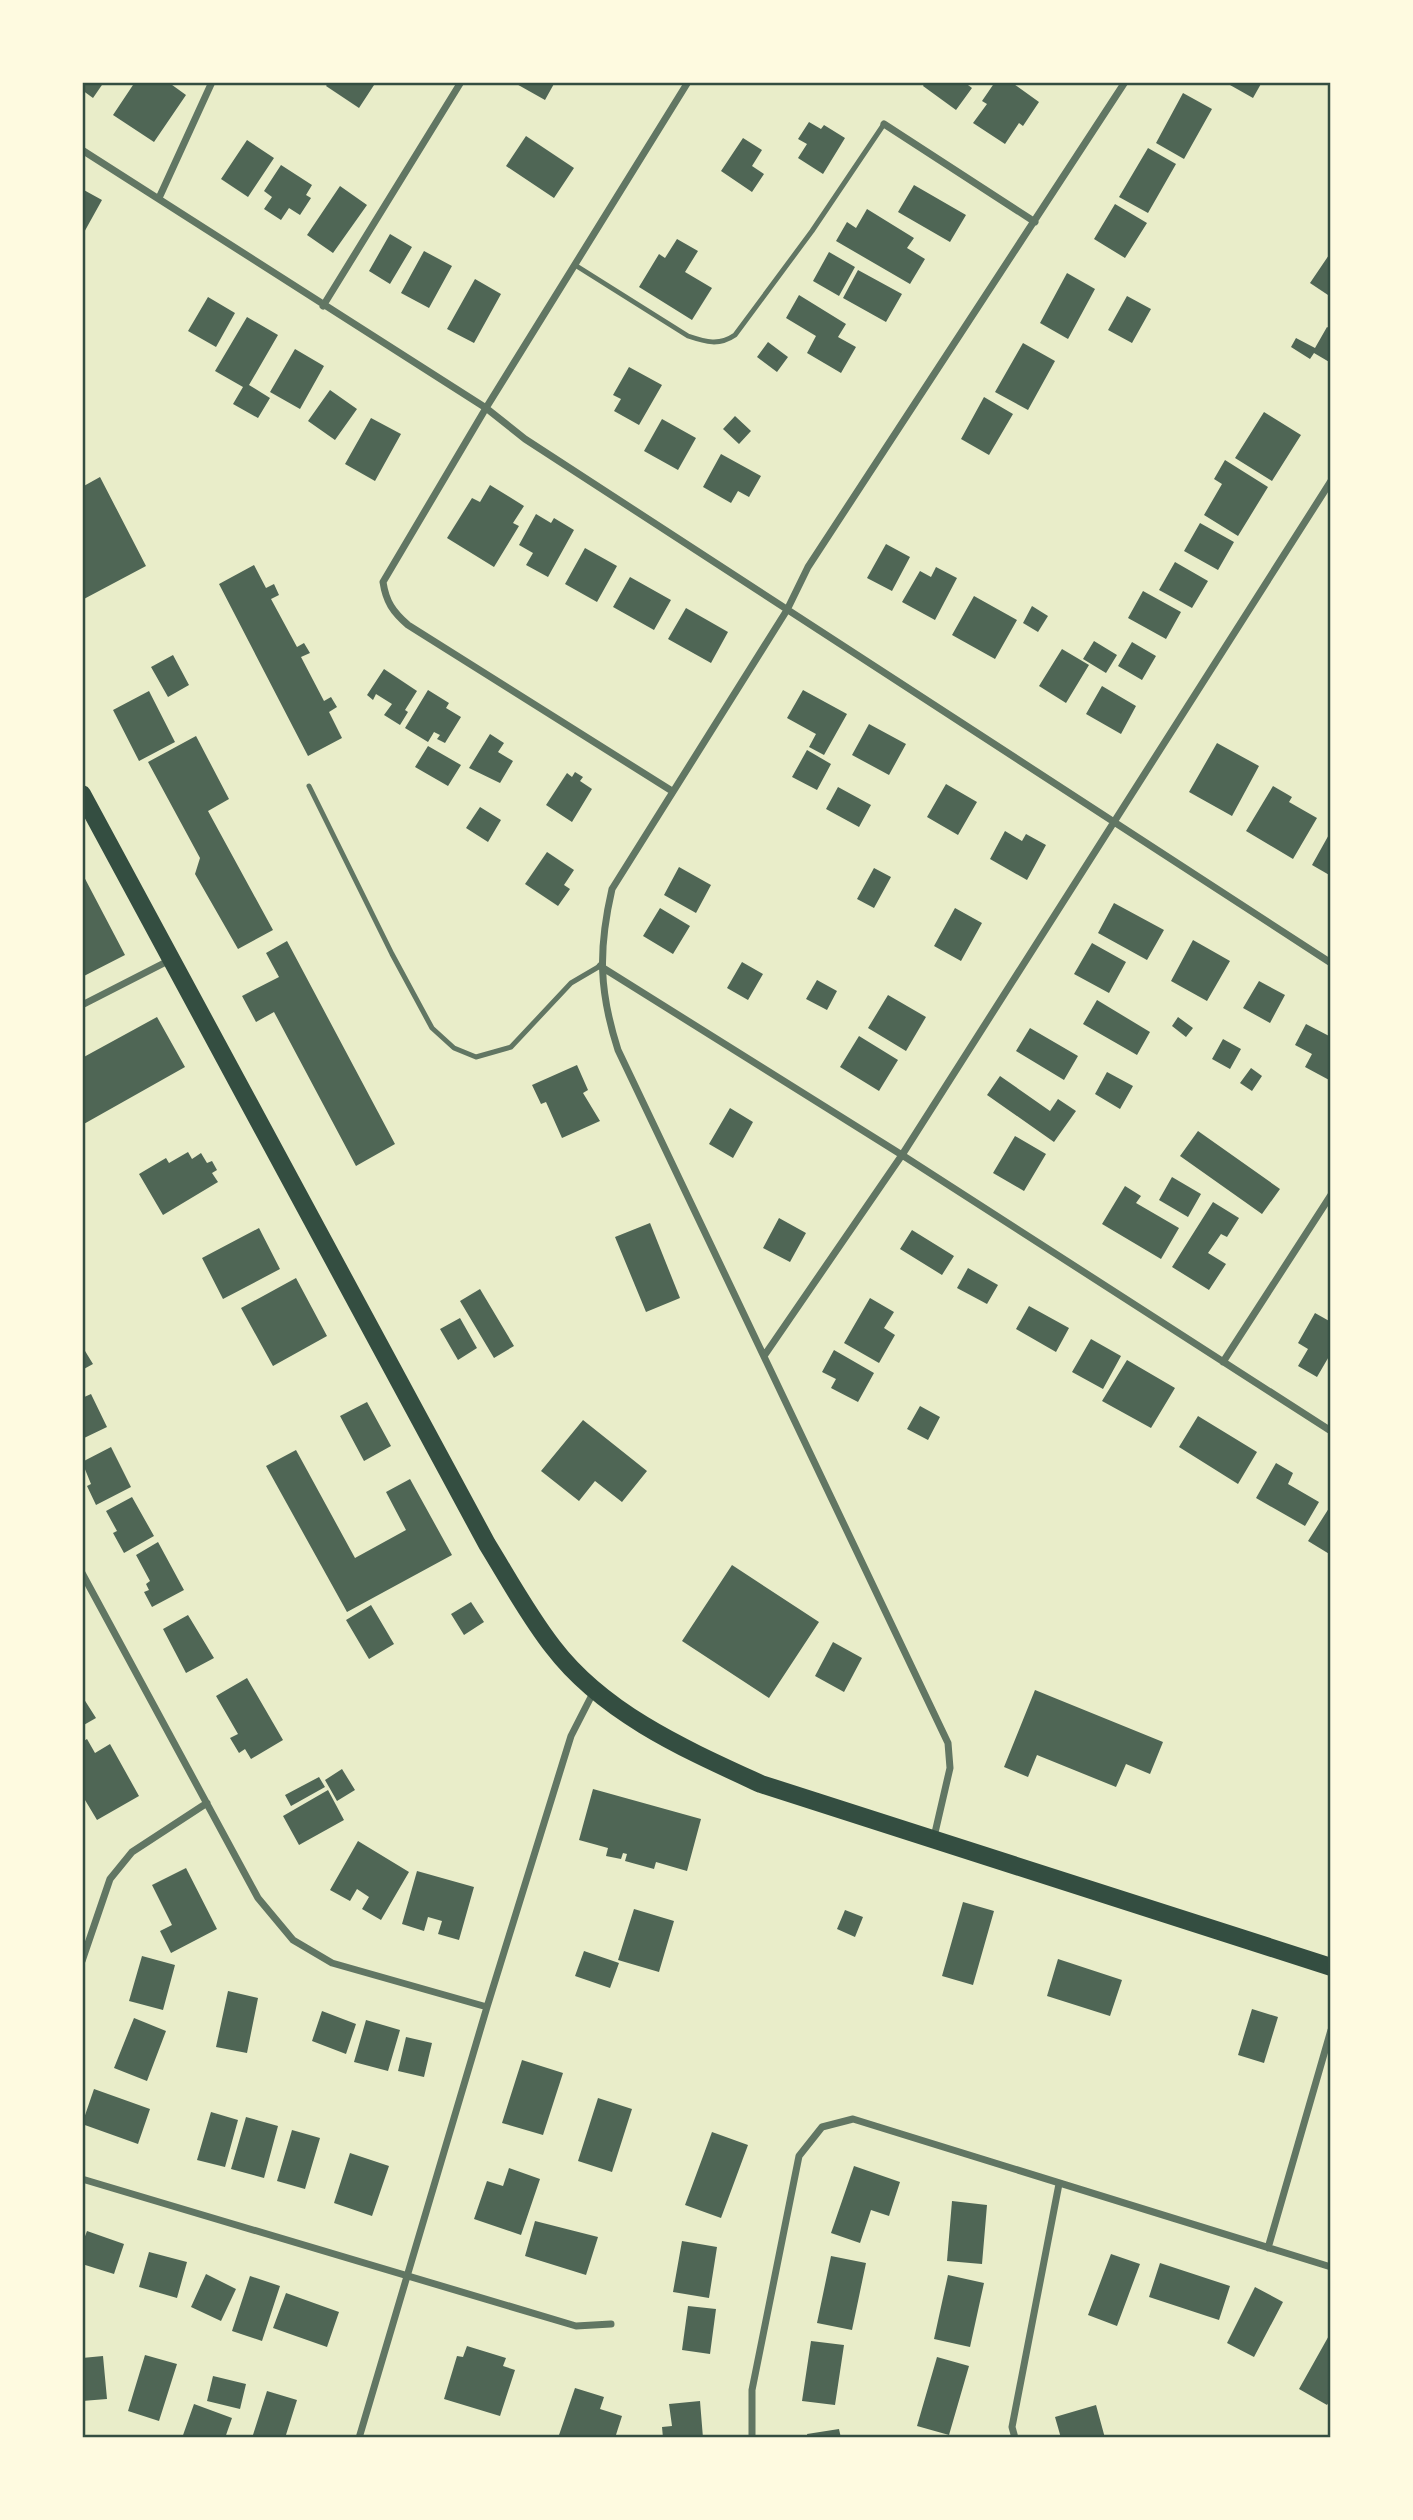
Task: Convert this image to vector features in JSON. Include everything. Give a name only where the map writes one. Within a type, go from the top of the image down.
[{"type":"main road","points":[[82,794],[486,1544],[555,1649],[594,1690],[674,1744],[761,1784],[933,1842],[1331,1967]]},
{"type":"street","points":[[159,198],[212,82]]},
{"type":"street","points":[[323,306],[461,82]]},
{"type":"street","points":[[672,792],[408,625],[395,613],[385,598],[383,582],[389,567],[688,82]]},
{"type":"street","points":[[933,1842],[950,1768],[948,1743],[618,1050],[605,1011],[600,966],[602,932],[612,889],[787,610],[808,567],[1125,82]]},
{"type":"street","points":[[884,124],[1035,222]]},
{"type":"street","points":[[82,150],[486,408],[525,439],[1331,963]]},
{"type":"street","points":[[764,1356],[902,1155],[1331,481]]},
{"type":"street","points":[[82,1005],[171,960]]},
{"type":"street","points":[[600,966],[902,1155],[1331,1431]]},
{"type":"street","points":[[1223,1362],[1331,1195]]},
{"type":"street","points":[[82,1573],[258,1898],[293,1940],[332,1963],[486,2007]]},
{"type":"street","points":[[359,2438],[409,2277],[486,2007],[572,1737],[594,1690]]},
{"type":"street","points":[[82,1961],[110,1879],[132,1852],[207,1803]]},
{"type":"street","points":[[1268,2248],[1331,2030]]},
{"type":"street","points":[[752,2438],[752,2390],[799,2156],[822,2127],[853,2119],[1059,2185],[1331,2267]]},
{"type":"street","points":[[82,2179],[576,2326],[611,2325]]},
{"type":"street","points":[[1015,2438],[1012,2427],[1059,2185]]},
{"type":"lane","points":[[575,265],[688,336],[723,343],[736,335],[812,231],[884,124]]},
{"type":"lane","points":[[309,786],[432,1028],[454,1048],[476,1058],[511,1047],[571,983],[600,966]]},
{"type":"building","points":[[82,82],[104,82],[93,98],[82,90]]},
{"type":"building","points":[[135,82],[168,82],[186,95],[154,142],[113,115]]},
{"type":"building","points":[[329,82],[376,82],[359,108],[326,86]]},
{"type":"building","points":[[513,82],[555,82],[545,100]]},
{"type":"building","points":[[925,82],[964,82],[972,88],[956,110],[923,86]]},
{"type":"building","points":[[995,82],[1011,82],[1039,102],[1023,126],[1019,123],[1005,144],[973,123],[987,104],[982,101]]},
{"type":"building","points":[[1232,82],[1262,82],[1253,98],[1230,85]]},
{"type":"building","points":[[1183,93],[1212,109],[1184,159],[1156,143]]},
{"type":"building","points":[[809,122],[821,129],[824,125],[845,138],[823,174],[798,158],[807,144],[798,139]]},
{"type":"building","points":[[526,136],[574,168],[554,198],[506,166]]},
{"type":"building","points":[[743,138],[762,150],[752,166],[764,174],[752,192],[721,171]]},
{"type":"building","points":[[247,140],[274,158],[248,197],[221,179]]},
{"type":"building","points":[[1148,148],[1176,164],[1148,213],[1119,197]]},
{"type":"building","points":[[281,165],[312,185],[306,195],[311,198],[300,215],[289,208],[281,220],[264,209],[272,197],[264,191]]},
{"type":"building","points":[[914,185],[966,215],[950,242],[898,212]]},
{"type":"building","points":[[340,186],[367,205],[333,253],[307,235]]},
{"type":"building","points":[[82,189],[102,200],[82,236]]},
{"type":"building","points":[[1115,204],[1147,223],[1125,258],[1094,239]]},
{"type":"building","points":[[867,209],[914,238],[907,248],[925,259],[910,284],[836,241],[847,222],[856,228]]},
{"type":"building","points":[[390,234],[412,247],[390,284],[369,271]]},
{"type":"building","points":[[677,239],[698,251],[685,272],[712,288],[692,320],[639,287],[659,254],[665,258]]},
{"type":"building","points":[[424,251],[452,266],[429,308],[401,293]]},
{"type":"building","points":[[829,252],[855,267],[839,296],[813,281]]},
{"type":"building","points":[[1331,252],[1331,297],[1310,283]]},
{"type":"building","points":[[858,270],[902,294],[886,322],[843,298]]},
{"type":"building","points":[[1067,273],[1095,289],[1068,339],[1040,323]]},
{"type":"building","points":[[475,279],[501,294],[474,343],[447,329]]},
{"type":"building","points":[[799,295],[846,324],[838,337],[856,347],[841,373],[807,353],[816,336],[786,318]]},
{"type":"building","points":[[1127,296],[1151,309],[1132,343],[1108,330]]},
{"type":"building","points":[[208,297],[235,313],[216,347],[188,331]]},
{"type":"building","points":[[247,317],[278,335],[249,385],[270,398],[258,418],[233,404],[243,387],[215,371]]},
{"type":"building","points":[[1327,327],[1331,329],[1331,363],[1314,353],[1310,359],[1291,347],[1296,338],[1315,348]]},
{"type":"building","points":[[768,342],[788,357],[777,372],[757,357]]},
{"type":"building","points":[[1023,343],[1055,361],[1028,410],[995,392]]},
{"type":"building","points":[[295,349],[324,366],[300,409],[270,392]]},
{"type":"building","points":[[629,367],[662,385],[639,425],[614,411],[621,399],[613,395]]},
{"type":"building","points":[[330,390],[357,409],[335,440],[308,421]]},
{"type":"building","points":[[984,397],[1013,414],[989,455],[961,439]]},
{"type":"building","points":[[1264,412],[1301,435],[1272,481],[1235,458]]},
{"type":"building","points":[[735,416],[751,431],[739,444],[723,429]]},
{"type":"building","points":[[371,418],[401,434],[375,481],[345,464]]},
{"type":"building","points":[[662,419],[696,438],[678,470],[644,451]]},
{"type":"building","points":[[721,454],[761,476],[749,497],[738,491],[731,503],[703,487]]},
{"type":"building","points":[[1225,460],[1268,487],[1238,536],[1204,515],[1222,484],[1214,479]]},
{"type":"building","points":[[100,477],[146,566],[82,600],[82,487]]},
{"type":"building","points":[[490,485],[524,506],[513,523],[519,526],[494,567],[447,538],[472,498],[480,502]]},
{"type":"building","points":[[536,514],[551,523],[554,518],[574,530],[548,577],[526,565],[533,553],[519,545]]},
{"type":"building","points":[[1200,523],[1234,542],[1218,570],[1184,551]]},
{"type":"building","points":[[886,544],[910,557],[892,591],[867,578]]},
{"type":"building","points":[[585,548],[617,566],[597,602],[565,584]]},
{"type":"building","points":[[1175,562],[1208,581],[1192,608],[1159,590]]},
{"type":"building","points":[[254,565],[266,588],[274,584],[279,595],[271,599],[297,647],[304,643],[310,653],[301,657],[324,701],[331,697],[337,707],[329,712],[342,738],[308,756],[219,584]]},
{"type":"building","points":[[936,567],[957,578],[935,620],[902,602],[920,571],[931,577]]},
{"type":"building","points":[[630,577],[671,600],[654,630],[613,607]]},
{"type":"building","points":[[1143,591],[1181,612],[1166,639],[1128,618]]},
{"type":"building","points":[[974,596],[1017,620],[995,659],[952,635]]},
{"type":"building","points":[[1032,606],[1048,616],[1038,632],[1023,623]]},
{"type":"building","points":[[686,608],[728,632],[711,663],[668,639]]},
{"type":"building","points":[[1094,641],[1117,655],[1106,673],[1083,659]]},
{"type":"building","points":[[1132,642],[1156,656],[1142,680],[1118,666]]},
{"type":"building","points":[[1062,649],[1089,665],[1066,703],[1039,686]]},
{"type":"building","points":[[173,655],[189,685],[168,697],[151,667]]},
{"type":"building","points":[[384,669],[417,691],[405,710],[408,712],[400,725],[384,715],[392,704],[376,694],[373,700],[367,695]]},
{"type":"building","points":[[1102,686],[1136,706],[1121,734],[1086,714]]},
{"type":"building","points":[[428,690],[449,703],[446,708],[461,717],[445,743],[437,739],[440,735],[434,732],[428,742],[405,728]]},
{"type":"building","points":[[803,690],[847,714],[824,755],[809,747],[816,734],[787,718]]},
{"type":"building","points":[[149,691],[175,742],[139,761],[113,710]]},
{"type":"building","points":[[869,724],[906,744],[889,775],[852,755]]},
{"type":"building","points":[[490,734],[504,743],[498,752],[513,761],[500,783],[469,768]]},
{"type":"building","points":[[196,736],[229,799],[208,811],[273,930],[238,949],[195,874],[200,858],[148,762]]},
{"type":"building","points":[[1217,743],[1259,766],[1232,816],[1189,792]]},
{"type":"building","points":[[428,746],[461,765],[448,786],[415,767]]},
{"type":"building","points":[[807,750],[831,764],[817,790],[792,777]]},
{"type":"building","points":[[575,772],[583,777],[580,781],[592,789],[572,822],[546,805],[567,773],[572,777]]},
{"type":"building","points":[[946,784],[977,802],[958,835],[927,817]]},
{"type":"building","points":[[1273,786],[1292,797],[1289,802],[1317,818],[1293,859],[1246,831]]},
{"type":"building","points":[[838,787],[871,805],[859,827],[826,809]]},
{"type":"building","points":[[480,807],[501,820],[488,842],[466,828]]},
{"type":"building","points":[[1005,831],[1022,841],[1026,834],[1046,845],[1027,880],[990,859]]},
{"type":"building","points":[[1331,831],[1331,876],[1312,865]]},
{"type":"building","points":[[547,852],[574,870],[564,885],[570,889],[558,906],[525,884]]},
{"type":"building","points":[[679,867],[711,885],[696,913],[664,895]]},
{"type":"building","points":[[874,868],[891,877],[874,908],[857,899]]},
{"type":"building","points":[[82,873],[125,955],[82,977]]},
{"type":"building","points":[[1114,903],[1164,930],[1147,960],[1098,933]]},
{"type":"building","points":[[660,908],[690,926],[673,954],[643,936]]},
{"type":"building","points":[[955,908],[982,923],[961,961],[934,946]]},
{"type":"building","points":[[1193,940],[1230,961],[1207,1001],[1171,981]]},
{"type":"building","points":[[287,941],[395,1144],[356,1166],[274,1012],[256,1022],[242,996],[279,977],[266,953]]},
{"type":"building","points":[[1092,943],[1126,962],[1109,993],[1074,974]]},
{"type":"building","points":[[742,962],[763,974],[748,1000],[727,988]]},
{"type":"building","points":[[817,980],[837,991],[827,1010],[806,999]]},
{"type":"building","points":[[1259,981],[1285,995],[1270,1023],[1243,1008]]},
{"type":"building","points":[[888,995],[926,1017],[906,1051],[868,1028]]},
{"type":"building","points":[[1097,1000],[1150,1032],[1137,1055],[1083,1024]]},
{"type":"building","points":[[157,1017],[185,1067],[82,1125],[82,1058]]},
{"type":"building","points":[[1178,1017],[1193,1028],[1186,1037],[1172,1026]]},
{"type":"building","points":[[1306,1024],[1331,1037],[1331,1081],[1305,1067],[1312,1054],[1295,1045]]},
{"type":"building","points":[[1030,1028],[1078,1056],[1064,1080],[1016,1051]]},
{"type":"building","points":[[859,1036],[898,1060],[879,1091],[840,1067]]},
{"type":"building","points":[[1223,1039],[1241,1049],[1230,1069],[1212,1059]]},
{"type":"building","points":[[577,1065],[588,1090],[583,1093],[600,1121],[562,1138],[546,1102],[541,1104],[532,1085]]},
{"type":"building","points":[[1251,1068],[1262,1076],[1252,1091],[1240,1083]]},
{"type":"building","points":[[1107,1072],[1133,1086],[1120,1109],[1095,1094]]},
{"type":"building","points":[[1000,1076],[1050,1111],[1058,1099],[1076,1111],[1054,1142],[987,1095]]},
{"type":"building","points":[[730,1108],[753,1122],[733,1158],[709,1144]]},
{"type":"building","points":[[1198,1131],[1280,1189],[1262,1214],[1180,1156]]},
{"type":"building","points":[[1015,1136],[1046,1154],[1024,1191],[993,1173]]},
{"type":"building","points":[[188,1152],[192,1159],[201,1153],[207,1163],[212,1161],[217,1170],[212,1173],[218,1182],[163,1215],[139,1174],[166,1158],[169,1163]]},
{"type":"building","points":[[1172,1177],[1201,1194],[1188,1217],[1159,1200]]},
{"type":"building","points":[[1125,1186],[1141,1196],[1136,1203],[1179,1228],[1161,1259],[1102,1224]]},
{"type":"building","points":[[1213,1202],[1239,1218],[1227,1237],[1221,1234],[1208,1253],[1226,1264],[1209,1290],[1172,1267]]},
{"type":"building","points":[[779,1218],[806,1233],[790,1262],[763,1248]]},
{"type":"building","points":[[650,1223],[680,1298],[646,1312],[615,1237]]},
{"type":"building","points":[[259,1228],[280,1269],[223,1299],[202,1258]]},
{"type":"building","points":[[912,1230],[954,1256],[942,1275],[900,1249]]},
{"type":"building","points":[[968,1268],[998,1285],[987,1304],[957,1288]]},
{"type":"building","points":[[296,1278],[327,1336],[273,1366],[241,1308]]},
{"type":"building","points":[[480,1289],[514,1346],[494,1358],[460,1301]]},
{"type":"building","points":[[870,1298],[894,1312],[884,1328],[895,1335],[879,1363],[844,1343]]},
{"type":"building","points":[[1029,1306],[1069,1328],[1056,1352],[1016,1329]]},
{"type":"building","points":[[1315,1313],[1331,1322],[1331,1353],[1317,1377],[1298,1366],[1308,1349],[1298,1343]]},
{"type":"building","points":[[460,1318],[477,1348],[458,1360],[440,1329]]},
{"type":"building","points":[[1091,1339],[1121,1356],[1103,1389],[1072,1372]]},
{"type":"building","points":[[82,1346],[93,1364],[82,1370]]},
{"type":"building","points":[[834,1350],[874,1373],[858,1402],[831,1388],[836,1379],[822,1372]]},
{"type":"building","points":[[1127,1360],[1175,1388],[1151,1428],[1102,1401]]},
{"type":"building","points":[[91,1394],[107,1427],[82,1439],[82,1398]]},
{"type":"building","points":[[367,1402],[391,1446],[364,1461],[340,1416]]},
{"type":"building","points":[[920,1406],[940,1417],[928,1440],[907,1429]]},
{"type":"building","points":[[1198,1416],[1257,1452],[1238,1484],[1179,1447]]},
{"type":"building","points":[[583,1420],[647,1471],[622,1502],[595,1481],[579,1501],[541,1471]]},
{"type":"building","points":[[111,1447],[131,1487],[96,1505],[87,1486],[91,1484],[82,1462]]},
{"type":"building","points":[[296,1450],[355,1558],[406,1530],[386,1492],[410,1479],[452,1555],[347,1612],[266,1466]]},
{"type":"building","points":[[1276,1463],[1293,1473],[1288,1484],[1319,1502],[1305,1526],[1256,1498]]},
{"type":"building","points":[[132,1497],[154,1536],[124,1553],[113,1533],[117,1531],[106,1511]]},
{"type":"building","points":[[1331,1505],[1331,1555],[1308,1541]]},
{"type":"building","points":[[158,1542],[184,1590],[152,1607],[144,1592],[149,1590],[146,1584],[150,1581],[136,1555]]},
{"type":"building","points":[[732,1565],[819,1622],[769,1698],[682,1641]]},
{"type":"building","points":[[471,1602],[484,1622],[464,1635],[451,1614]]},
{"type":"building","points":[[371,1605],[394,1644],[369,1659],[346,1620]]},
{"type":"building","points":[[188,1615],[214,1658],[186,1673],[163,1629]]},
{"type":"building","points":[[833,1642],[862,1658],[844,1692],[815,1676]]},
{"type":"building","points":[[247,1678],[283,1740],[251,1759],[245,1749],[239,1753],[230,1738],[238,1734],[216,1696]]},
{"type":"building","points":[[1035,1690],[1163,1742],[1150,1774],[1126,1764],[1116,1787],[1037,1755],[1028,1777],[1004,1767]]},
{"type":"building","points":[[82,1696],[96,1718],[82,1726]]},
{"type":"building","points":[[87,1739],[95,1753],[110,1744],[139,1796],[97,1820],[82,1795],[82,1742]]},
{"type":"building","points":[[342,1769],[355,1790],[337,1801],[325,1780]]},
{"type":"building","points":[[319,1777],[325,1787],[291,1806],[285,1795]]},
{"type":"building","points":[[593,1789],[701,1819],[687,1871],[656,1862],[654,1869],[625,1861],[627,1854],[623,1853],[621,1859],[606,1856],[608,1848],[579,1840]]},
{"type":"building","points":[[328,1790],[344,1820],[299,1845],[283,1816]]},
{"type":"building","points":[[358,1841],[409,1872],[381,1920],[362,1909],[369,1897],[357,1889],[350,1901],[330,1890]]},
{"type":"building","points":[[186,1868],[217,1929],[171,1953],[160,1931],[172,1925],[152,1885]]},
{"type":"building","points":[[417,1871],[474,1887],[459,1940],[438,1934],[442,1921],[428,1917],[424,1931],[402,1924]]},
{"type":"building","points":[[963,1902],[994,1911],[973,1985],[942,1976]]},
{"type":"building","points":[[634,1909],[674,1921],[659,1972],[618,1960]]},
{"type":"building","points":[[845,1910],[863,1917],[855,1937],[837,1929]]},
{"type":"building","points":[[584,1951],[619,1963],[610,1988],[575,1976]]},
{"type":"building","points":[[142,1956],[175,1965],[163,2010],[129,2001]]},
{"type":"building","points":[[1058,1959],[1122,1980],[1110,2016],[1047,1996]]},
{"type":"building","points":[[228,1991],[258,1998],[247,2053],[216,2047]]},
{"type":"building","points":[[1252,2009],[1278,2017],[1264,2063],[1238,2055]]},
{"type":"building","points":[[322,2011],[356,2024],[346,2054],[312,2041]]},
{"type":"building","points":[[134,2018],[166,2031],[147,2081],[114,2068]]},
{"type":"building","points":[[366,2020],[400,2030],[388,2071],[354,2062]]},
{"type":"building","points":[[406,2037],[432,2043],[424,2077],[398,2071]]},
{"type":"building","points":[[522,2060],[563,2073],[543,2135],[502,2123]]},
{"type":"building","points":[[94,2089],[150,2109],[138,2144],[82,2124]]},
{"type":"building","points":[[598,2098],[632,2109],[612,2172],[578,2161]]},
{"type":"building","points":[[211,2112],[238,2120],[225,2167],[197,2160]]},
{"type":"building","points":[[246,2117],[278,2126],[264,2178],[231,2169]]},
{"type":"building","points":[[292,2130],[320,2138],[305,2189],[277,2181]]},
{"type":"building","points":[[712,2132],[748,2145],[721,2218],[685,2205]]},
{"type":"building","points":[[350,2153],[389,2166],[372,2216],[334,2203]]},
{"type":"building","points":[[854,2166],[900,2182],[889,2216],[871,2210],[860,2243],[831,2233]]},
{"type":"building","points":[[509,2168],[540,2179],[521,2235],[474,2219],[487,2181],[503,2186]]},
{"type":"building","points":[[952,2201],[987,2205],[982,2264],[947,2261]]},
{"type":"building","points":[[535,2221],[598,2237],[586,2275],[525,2256]]},
{"type":"building","points":[[87,2231],[124,2244],[114,2274],[82,2264],[82,2244]]},
{"type":"building","points":[[682,2241],[717,2247],[709,2298],[673,2292]]},
{"type":"building","points":[[149,2252],[187,2262],[177,2298],[139,2287]]},
{"type":"building","points":[[1111,2254],[1140,2264],[1117,2326],[1088,2315]]},
{"type":"building","points":[[831,2256],[866,2263],[852,2330],[817,2323]]},
{"type":"building","points":[[1160,2263],[1230,2286],[1219,2320],[1149,2297]]},
{"type":"building","points":[[206,2274],[236,2289],[221,2321],[191,2307]]},
{"type":"building","points":[[948,2275],[984,2283],[970,2347],[934,2339]]},
{"type":"building","points":[[250,2276],[280,2286],[262,2341],[232,2331]]},
{"type":"building","points":[[1255,2287],[1283,2302],[1254,2357],[1227,2343]]},
{"type":"building","points":[[286,2293],[339,2312],[327,2347],[273,2328]]},
{"type":"building","points":[[688,2306],[716,2309],[710,2354],[682,2350]]},
{"type":"building","points":[[1331,2332],[1331,2399],[1327,2405],[1299,2389]]},
{"type":"building","points":[[811,2341],[844,2345],[835,2405],[802,2401]]},
{"type":"building","points":[[467,2346],[506,2358],[503,2366],[515,2370],[500,2416],[444,2399],[457,2356],[463,2357]]},
{"type":"building","points":[[145,2355],[177,2364],[159,2421],[128,2411]]},
{"type":"building","points":[[103,2356],[107,2399],[82,2401],[82,2358]]},
{"type":"building","points":[[937,2357],[969,2366],[949,2435],[917,2426]]},
{"type":"building","points":[[213,2376],[246,2384],[240,2409],[207,2401]]},
{"type":"building","points":[[575,2388],[604,2397],[600,2409],[622,2416],[615,2438],[558,2438]]},
{"type":"building","points":[[267,2391],[297,2400],[285,2438],[252,2438]]},
{"type":"building","points":[[700,2401],[703,2438],[663,2438],[662,2427],[672,2426],[669,2404]]},
{"type":"building","points":[[194,2404],[232,2418],[225,2438],[182,2438]]},
{"type":"building","points":[[1096,2405],[1105,2438],[1061,2438],[1055,2417]]},
{"type":"building","points":[[839,2429],[841,2438],[808,2438],[807,2434]]}]
